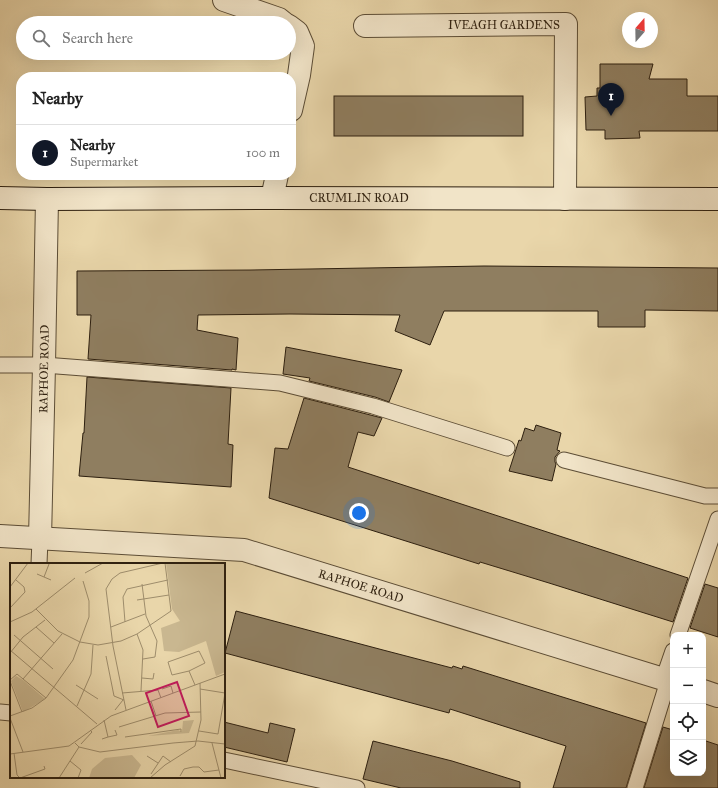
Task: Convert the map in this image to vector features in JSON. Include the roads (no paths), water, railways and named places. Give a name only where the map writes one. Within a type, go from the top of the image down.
[{"type":"street","points":[[224,0],[270,16]]},
{"type":"street","name":"IVEAGH GARDENS","points":[[365,26],[566,24],[565,199]]},
{"type":"street","points":[[296,31],[303,46],[296,85]]},
{"type":"street","points":[[272,198],[276,180]]},
{"type":"street","name":"CRUMLIN ROAD","points":[[0,198],[718,199]]},
{"type":"street","name":"RAPHOE ROAD","points":[[40,539],[47,199]]},
{"type":"street","name":"RAPHOE ROAD","points":[[0,536],[244,550],[668,681]]},
{"type":"street","points":[[706,692],[718,696]]},
{"type":"lane","points":[[0,365],[44,365],[280,383],[373,406],[507,448]]},
{"type":"lane","points":[[564,460],[705,496],[718,496]]},
{"type":"lane","points":[[679,632],[718,519]]},
{"type":"lane","points":[[39,563],[40,539]]},
{"type":"lane","points":[[635,788],[668,681],[670,668]]},
{"type":"lane","points":[[0,712],[10,713]]},
{"type":"lane","points":[[225,760],[357,788]]},
{"type":"place","name":"Nearby","points":[[611,116]]}]
